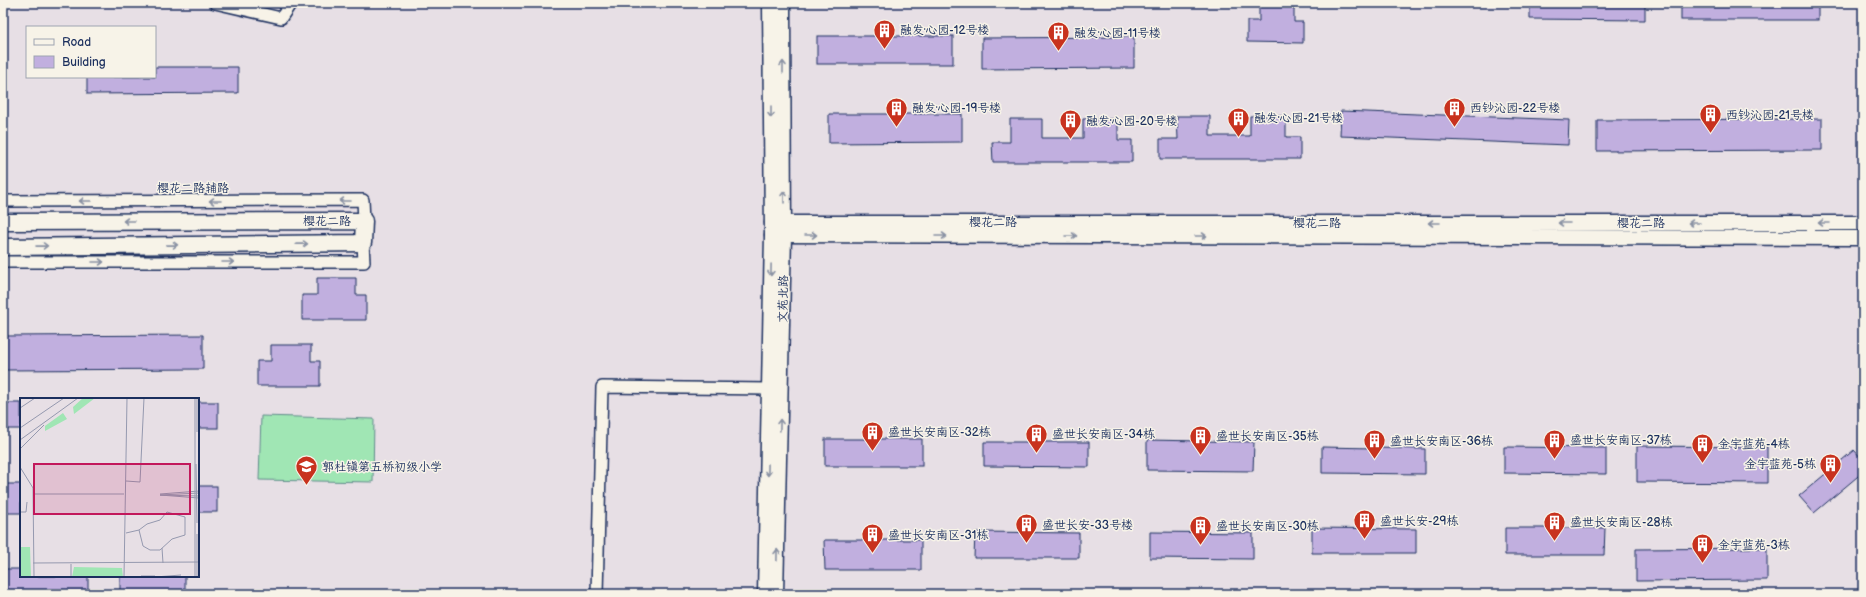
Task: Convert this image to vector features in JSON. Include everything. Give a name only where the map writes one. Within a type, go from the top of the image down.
[{"type":"main road","name":"樱花二路","points":[[3,222],[364,221],[363,243],[3,247]]},
{"type":"street","points":[[215,3],[281,18],[291,3]]},
{"type":"street","name":"文苑北路","points":[[765,594],[769,389],[778,229],[770,3]]},
{"type":"street","name":"文苑北路","points":[[776,594],[778,229],[783,3]]},
{"type":"street","name":"樱花二路辅路","points":[[3,201],[363,200],[364,221]]},
{"type":"street","name":"樱花二路","points":[[778,229],[1863,223]]},
{"type":"street","name":"樱花二路","points":[[778,229],[1863,238]]},
{"type":"street","points":[[3,262],[364,262],[363,243]]},
{"type":"street","points":[[597,594],[602,387],[769,389]]},
{"type":"green space","points":[[261,416],[374,419],[373,482],[259,480]]},
{"type":"building","points":[[1259,3],[1294,3],[1294,22],[1303,22],[1303,43],[1247,42],[1247,21],[1259,21]]},
{"type":"building","points":[[1530,3],[1645,3],[1645,20],[1530,19]]},
{"type":"building","points":[[1681,3],[1818,3],[1818,20],[1681,20]]},
{"type":"building","name":"融发·心园-12号楼","points":[[817,36],[953,36],[953,64],[817,64]]},
{"type":"building","name":"融发·心园-11号楼","points":[[1134,37],[1134,68],[982,69],[982,38]]},
{"type":"building","points":[[156,67],[238,67],[238,93],[87,94],[87,78],[156,78]]},
{"type":"building","name":"西钞沁园-22号楼","points":[[1341,111],[1569,120],[1568,145],[1340,136]]},
{"type":"building","name":"融发·心园-19号楼","points":[[829,114],[962,114],[962,142],[829,143]]},
{"type":"building","name":"融发·心园-21号楼","points":[[1177,116],[1210,116],[1210,136],[1250,136],[1250,116],[1286,116],[1286,137],[1300,137],[1300,159],[1160,159],[1160,139],[1178,139]]},
{"type":"building","name":"融发·心园-20号楼","points":[[1010,119],[1042,119],[1042,138],[1083,138],[1083,119],[1118,119],[1118,140],[1132,140],[1132,162],[993,162],[992,142],[1010,142]]},
{"type":"building","name":"西钞沁园-21号楼","points":[[1822,119],[1822,150],[1597,151],[1597,120]]},
{"type":"building","points":[[317,278],[356,278],[356,295],[366,295],[366,320],[302,320],[302,295],[317,295]]},
{"type":"building","points":[[203,335],[203,369],[3,370],[3,336]]},
{"type":"building","points":[[271,345],[311,345],[311,361],[320,361],[320,386],[257,386],[257,361],[271,361]]},
{"type":"building","points":[[199,402],[218,402],[218,428],[199,428]]},
{"type":"building","points":[[3,403],[20,403],[20,429],[3,429]]},
{"type":"building","name":"盛世长安南区-32栋","points":[[825,439],[922,439],[922,466],[825,466]]},
{"type":"building","name":"盛世长安南区-35栋","points":[[1147,440],[1254,442],[1253,471],[1147,470]]},
{"type":"building","name":"盛世长安南区-34栋","points":[[984,442],[1089,442],[1089,467],[984,466]]},
{"type":"building","name":"金宇蓝苑-4栋","points":[[1637,446],[1767,447],[1767,483],[1637,482]]},
{"type":"building","name":"盛世长安南区-36栋","points":[[1322,447],[1425,449],[1425,474],[1322,473]]},
{"type":"building","name":"盛世长安南区-37栋","points":[[1504,447],[1606,448],[1606,474],[1504,473]]},
{"type":"building","name":"金宇蓝苑-5栋","points":[[1854,450],[1863,460],[1863,472],[1814,513],[1799,496]]},
{"type":"building","points":[[3,484],[20,484],[20,513],[3,513]]},
{"type":"building","points":[[199,486],[217,486],[217,512],[199,512]]},
{"type":"building","name":"盛世长安-29栋","points":[[1312,528],[1416,529],[1416,553],[1312,553]]},
{"type":"building","name":"盛世长安南区-28栋","points":[[1505,528],[1605,528],[1604,555],[1505,555]]},
{"type":"building","name":"盛世长安-33号楼","points":[[975,532],[1079,533],[1079,558],[974,558]]},
{"type":"building","name":"盛世长安南区-30栋","points":[[1150,532],[1253,533],[1253,559],[1150,558]]},
{"type":"building","name":"盛世长安南区-31栋","points":[[824,540],[921,540],[921,570],[825,570]]},
{"type":"building","name":"金宇蓝苑-3栋","points":[[1767,548],[1767,580],[1636,581],[1636,549]]},
{"type":"building","points":[[3,569],[20,569],[20,577],[88,577],[88,594],[3,594]]},
{"type":"building","points":[[120,577],[185,577],[185,594],[120,594]]},
{"type":"place","name":"融发·心园-12号楼","points":[[885,50]]},
{"type":"place","name":"融发·心园-11号楼","points":[[1058,52]]},
{"type":"place","name":"融发·心园-19号楼","points":[[896,128]]},
{"type":"place","name":"西钞沁园-22号楼","points":[[1454,128]]},
{"type":"place","name":"西钞沁园-21号楼","points":[[1710,134]]},
{"type":"place","name":"融发·心园-21号楼","points":[[1239,138]]},
{"type":"place","name":"融发·心园-20号楼","points":[[1071,140]]},
{"type":"place","name":"盛世长安南区-32栋","points":[[873,452]]},
{"type":"place","name":"盛世长安南区-34栋","points":[[1037,454]]},
{"type":"place","name":"盛世长安南区-35栋","points":[[1200,456]]},
{"type":"place","name":"盛世长安南区-36栋","points":[[1374,460]]},
{"type":"place","name":"盛世长安南区-37栋","points":[[1555,460]]},
{"type":"place","name":"金宇蓝苑-4栋","points":[[1702,464]]},
{"type":"place","name":"金宇蓝苑-5栋","points":[[1831,484]]},
{"type":"place","name":"郭杜镇第五桥初级小学","points":[[307,486]]},
{"type":"place","name":"盛世长安-29栋","points":[[1364,540]]},
{"type":"place","name":"盛世长安南区-28栋","points":[[1555,542]]},
{"type":"place","name":"盛世长安-33号楼","points":[[1027,544]]},
{"type":"place","name":"盛世长安南区-30栋","points":[[1201,546]]},
{"type":"place","name":"盛世长安南区-31栋","points":[[873,554]]},
{"type":"place","name":"金宇蓝苑-3栋","points":[[1702,564]]}]
